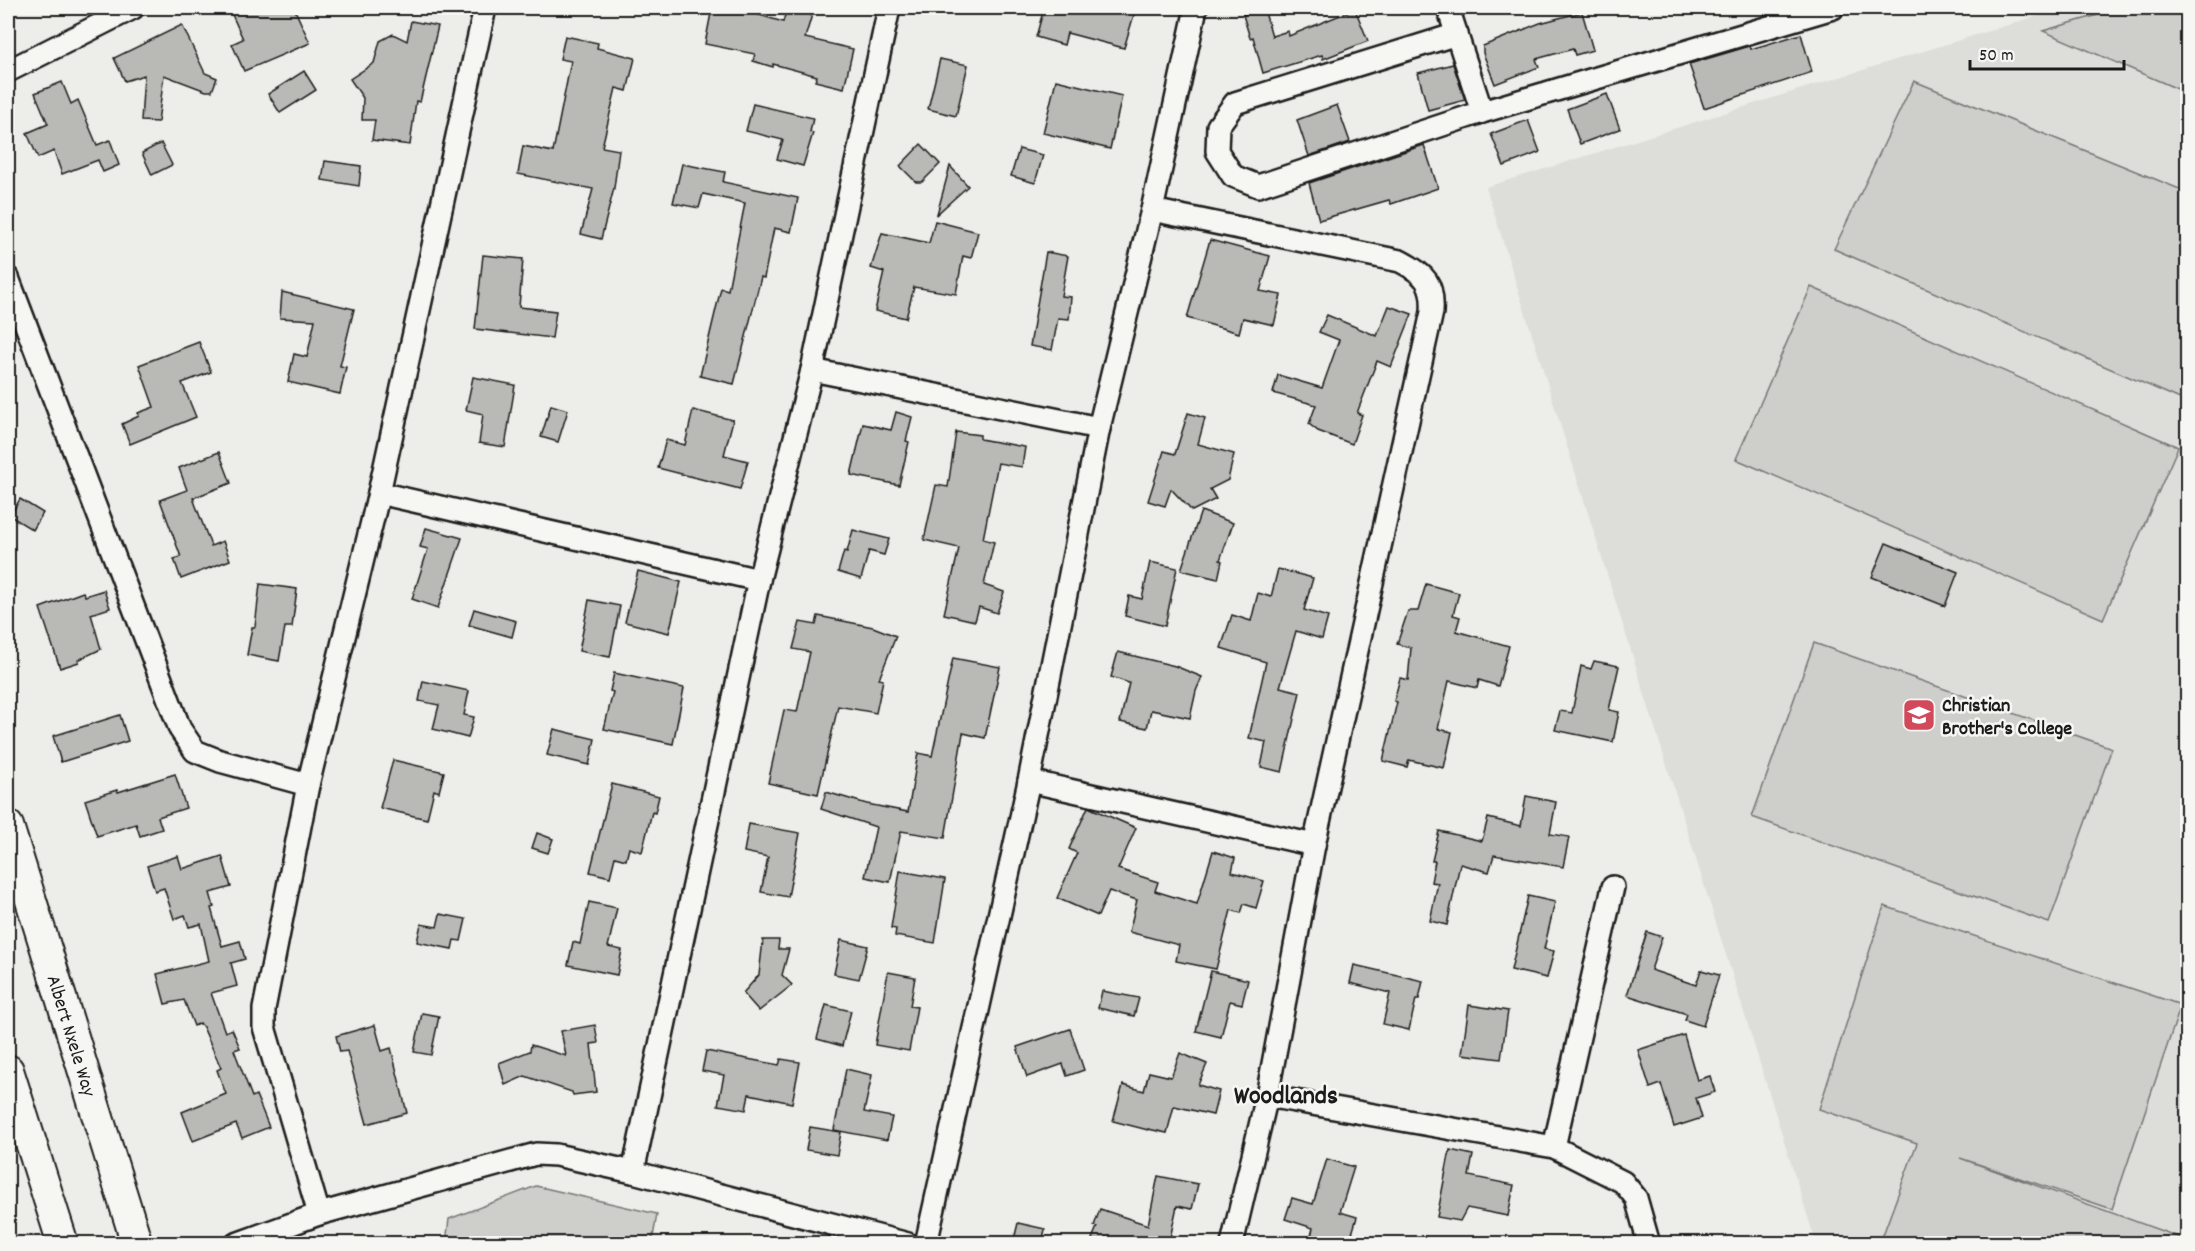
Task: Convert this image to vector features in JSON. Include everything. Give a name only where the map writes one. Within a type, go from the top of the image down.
[{"type":"main road","name":"Albert Nxele Way","points":[[8,826],[137,1244]]},
{"type":"main road","points":[[8,1070],[63,1244]]},
{"type":"street","points":[[8,71],[133,8]]},
{"type":"street","points":[[319,1214],[263,1019],[308,785],[379,493],[485,8]]},
{"type":"street","points":[[633,1172],[759,580],[812,370],[888,8]]},
{"type":"street","points":[[926,1244],[1029,781],[1099,428],[1152,210],[1196,8]]},
{"type":"street","points":[[1448,8],[1482,112]]},
{"type":"street","points":[[1457,34],[1235,103],[1218,126],[1217,151],[1233,176],[1258,186],[1482,112],[1833,8]]},
{"type":"street","points":[[1152,210],[1400,261],[1416,269],[1427,280],[1433,295],[1432,312],[1314,845],[1267,1096],[1232,1244]]},
{"type":"street","points":[[8,278],[180,729],[195,751],[220,761],[308,785]]},
{"type":"street","points":[[812,370],[1099,428]]},
{"type":"street","points":[[379,493],[759,580]]},
{"type":"street","points":[[1029,781],[1314,845]]},
{"type":"street","points":[[1554,1147],[1613,887]]},
{"type":"street","points":[[1267,1096],[1554,1147],[1623,1182],[1636,1198],[1649,1244]]},
{"type":"street","points":[[236,1244],[319,1214],[536,1154],[556,1155],[633,1172],[908,1244]]},
{"type":"shaded area","name":"Christian Brother's College","points":[[2063,8],[2187,8],[2187,1243],[1816,1243],[1486,187]]},
{"type":"shaded area","points":[[2122,8],[2187,8],[2187,93],[2043,31]]},
{"type":"shaded area","points":[[1914,81],[2187,192],[2187,402],[1834,249]]},
{"type":"shaded area","points":[[1811,287],[2178,447],[2103,619],[1736,459]]},
{"type":"shaded area","points":[[1814,643],[2112,748],[2049,923],[1752,817]]},
{"type":"shaded area","points":[[1884,906],[2181,1005],[2112,1209],[1960,1158],[2187,1240],[2187,1243],[1880,1243],[1917,1143],[1819,1109]]},
{"type":"shaded area","points":[[536,1186],[657,1214],[652,1243],[446,1243],[449,1219]]},
{"type":"building","points":[[229,8],[294,8],[310,43],[244,71],[232,44],[243,39]]},
{"type":"building","points":[[712,8],[750,8],[749,12],[783,22],[787,8],[814,8],[805,38],[853,49],[844,88],[815,81],[817,76],[753,61],[755,54],[705,44]]},
{"type":"building","points":[[1044,8],[1136,8],[1124,48],[1067,33],[1064,45],[1036,37]]},
{"type":"building","points":[[1264,9],[1272,36],[1288,31],[1289,36],[1355,9],[1368,41],[1323,59],[1322,55],[1263,73],[1253,37],[1250,38],[1243,15]]},
{"type":"building","points":[[1582,12],[1593,50],[1575,55],[1573,49],[1536,59],[1539,67],[1495,84],[1483,53],[1483,46],[1540,23]]},
{"type":"building","points":[[411,21],[438,26],[420,102],[416,101],[410,145],[372,140],[375,120],[362,120],[363,98],[350,79],[374,63],[380,41],[393,34],[407,41]]},
{"type":"building","points":[[182,25],[205,73],[217,78],[212,91],[206,91],[164,75],[158,122],[141,121],[144,75],[125,81],[114,58]]},
{"type":"building","points":[[1801,34],[1812,72],[1704,108],[1689,64]]},
{"type":"building","points":[[565,36],[598,43],[597,48],[635,58],[627,91],[616,88],[602,147],[619,150],[614,188],[601,239],[581,234],[593,189],[518,174],[523,146],[553,152],[571,61],[560,59]]},
{"type":"building","points":[[940,59],[968,65],[956,116],[928,109]]},
{"type":"building","points":[[1453,64],[1465,100],[1428,110],[1418,73]]},
{"type":"building","points":[[304,71],[316,90],[280,113],[268,94]]},
{"type":"building","points":[[1056,80],[1122,96],[1110,149],[1043,133]]},
{"type":"building","points":[[62,82],[71,104],[78,100],[97,145],[110,140],[119,165],[103,172],[98,160],[62,174],[54,151],[38,158],[27,133],[48,124],[35,93]]},
{"type":"building","points":[[1607,94],[1620,129],[1580,144],[1567,109]]},
{"type":"building","points":[[753,104],[813,118],[810,132],[813,133],[803,166],[777,159],[783,140],[746,131]]},
{"type":"building","points":[[1337,105],[1350,142],[1309,156],[1297,120]]},
{"type":"building","points":[[1528,120],[1540,152],[1504,166],[1491,134]]},
{"type":"building","points":[[161,143],[172,165],[152,175],[142,153]]},
{"type":"building","points":[[921,144],[940,164],[922,182],[916,182],[900,166]]},
{"type":"building","points":[[1424,145],[1438,188],[1391,204],[1389,200],[1319,220],[1309,183]]},
{"type":"building","points":[[1019,149],[1043,155],[1035,183],[1011,176]]},
{"type":"building","points":[[325,161],[361,166],[359,186],[322,180]]},
{"type":"building","points":[[682,164],[725,172],[723,182],[798,198],[791,232],[774,228],[764,278],[761,277],[734,384],[700,376],[721,288],[728,290],[745,203],[703,194],[699,208],[673,203]]},
{"type":"building","points":[[950,166],[968,186],[937,214]]},
{"type":"building","points":[[935,221],[978,232],[971,258],[963,256],[956,294],[914,287],[906,318],[875,311],[884,272],[871,268],[882,233],[929,243]]},
{"type":"building","points":[[1210,240],[1270,256],[1260,291],[1281,295],[1274,325],[1243,318],[1239,333],[1187,318]]},
{"type":"building","points":[[1046,252],[1068,256],[1061,296],[1071,297],[1069,319],[1058,318],[1052,350],[1030,346]]},
{"type":"building","points":[[483,255],[523,259],[519,307],[556,311],[552,338],[475,329]]},
{"type":"building","points":[[282,292],[354,309],[340,366],[346,367],[340,394],[288,382],[294,354],[307,357],[315,320],[280,318]]},
{"type":"building","points":[[1389,306],[1412,314],[1391,367],[1377,361],[1357,413],[1362,415],[1352,444],[1318,431],[1309,424],[1316,405],[1273,393],[1278,375],[1322,388],[1339,340],[1319,332],[1327,315],[1377,336]]},
{"type":"building","points":[[199,342],[211,372],[182,383],[196,417],[130,444],[122,424],[139,416],[138,413],[154,407],[139,365]]},
{"type":"building","points":[[473,377],[515,385],[505,447],[479,443],[483,414],[466,410]]},
{"type":"building","points":[[551,405],[568,410],[558,442],[541,437]]},
{"type":"building","points":[[693,410],[733,420],[724,455],[748,461],[740,489],[658,468],[666,440],[685,445]]},
{"type":"building","points":[[896,412],[912,417],[899,485],[851,475],[863,424],[891,430]]},
{"type":"building","points":[[1188,413],[1205,418],[1198,444],[1234,454],[1228,480],[1210,489],[1216,499],[1192,511],[1171,489],[1165,506],[1148,501],[1164,451],[1175,454]]},
{"type":"building","points":[[956,432],[980,435],[980,439],[1025,447],[1022,467],[998,463],[983,539],[994,542],[984,585],[1004,592],[997,613],[979,607],[975,621],[944,614],[959,548],[924,540],[936,485],[948,487]]},
{"type":"building","points":[[219,452],[231,483],[193,498],[211,546],[223,541],[230,560],[181,579],[174,559],[181,557],[160,500],[187,490],[179,468]]},
{"type":"building","points":[[20,499],[43,513],[33,530],[10,516]]},
{"type":"building","points":[[1201,511],[1233,523],[1220,560],[1222,561],[1218,579],[1181,570]]},
{"type":"building","points":[[426,528],[462,538],[438,608],[412,599],[428,549],[420,547]]},
{"type":"building","points":[[853,530],[889,539],[884,555],[869,551],[861,579],[838,572]]},
{"type":"building","points":[[1886,543],[1958,572],[1945,606],[1872,577]]},
{"type":"building","points":[[1150,562],[1177,568],[1165,626],[1125,616],[1129,596],[1142,599]]},
{"type":"building","points":[[1278,569],[1313,578],[1304,610],[1328,617],[1322,639],[1296,631],[1280,687],[1300,692],[1282,772],[1261,767],[1266,742],[1249,738],[1266,662],[1221,648],[1232,615],[1251,621],[1258,593],[1271,597]]},
{"type":"building","points":[[638,571],[681,582],[669,633],[625,622]]},
{"type":"building","points":[[260,584],[297,589],[292,627],[285,627],[279,661],[247,655],[252,627],[255,627]]},
{"type":"building","points":[[1426,584],[1459,593],[1453,615],[1460,617],[1456,631],[1509,646],[1498,686],[1479,680],[1477,688],[1449,681],[1438,729],[1452,732],[1444,768],[1409,760],[1407,767],[1383,761],[1397,702],[1394,701],[1400,678],[1408,680],[1411,648],[1397,644],[1408,611],[1418,611]]},
{"type":"building","points":[[104,590],[110,608],[91,614],[101,649],[78,660],[79,662],[60,668],[40,608],[83,592],[85,596]]},
{"type":"building","points":[[589,600],[620,606],[610,657],[579,651]]},
{"type":"building","points":[[474,609],[516,621],[512,637],[469,625]]},
{"type":"building","points":[[818,616],[873,627],[896,636],[879,679],[883,680],[876,713],[838,706],[818,794],[768,783],[784,710],[797,712],[810,652],[793,649],[800,622],[816,625]]},
{"type":"building","points":[[1118,652],[1175,666],[1202,677],[1196,691],[1190,718],[1151,710],[1147,728],[1120,722],[1129,683],[1111,677]]},
{"type":"building","points":[[953,658],[1000,667],[985,738],[963,733],[945,838],[901,831],[890,882],[865,877],[876,827],[821,809],[826,792],[867,804],[908,812],[918,753],[932,756]]},
{"type":"building","points":[[1594,661],[1619,666],[1609,710],[1619,712],[1613,742],[1555,730],[1560,711],[1572,713],[1581,666],[1591,669]]},
{"type":"building","points":[[614,673],[684,688],[673,744],[604,729],[613,692],[610,691]]},
{"type":"building","points":[[423,681],[469,691],[464,715],[474,717],[468,738],[433,729],[439,705],[419,701]]},
{"type":"building","points":[[120,715],[128,741],[61,762],[53,736]]},
{"type":"building","points":[[554,729],[595,739],[589,765],[547,755]]},
{"type":"building","points":[[393,760],[444,772],[439,792],[434,790],[427,819],[380,808]]},
{"type":"building","points":[[175,774],[186,808],[158,817],[162,829],[140,836],[136,824],[97,836],[85,800]]},
{"type":"building","points":[[612,784],[659,796],[655,813],[652,812],[642,852],[629,848],[626,860],[615,857],[610,877],[590,872]]},
{"type":"building","points":[[1526,796],[1556,802],[1550,834],[1569,837],[1563,867],[1494,855],[1489,872],[1460,864],[1447,925],[1430,921],[1438,883],[1431,882],[1435,861],[1432,861],[1439,831],[1482,841],[1488,818],[1521,826]]},
{"type":"building","points":[[1088,807],[1136,828],[1118,869],[1158,882],[1155,891],[1197,904],[1213,851],[1235,858],[1232,872],[1264,881],[1256,908],[1244,904],[1241,913],[1231,910],[1216,969],[1176,961],[1179,945],[1129,932],[1137,900],[1109,891],[1098,916],[1057,898],[1077,853],[1069,849]]},
{"type":"building","points":[[749,824],[800,833],[788,897],[761,892],[768,857],[744,852]]},
{"type":"building","points":[[537,833],[553,839],[548,853],[532,848]]},
{"type":"building","points":[[178,856],[182,869],[222,856],[231,887],[210,893],[214,907],[211,908],[222,946],[240,941],[245,959],[231,963],[237,986],[211,993],[225,1032],[232,1029],[240,1048],[234,1050],[252,1097],[256,1095],[269,1127],[242,1138],[236,1124],[193,1141],[182,1112],[226,1094],[217,1070],[221,1068],[203,1027],[200,1023],[194,1026],[184,1000],[165,1004],[157,974],[209,961],[201,924],[189,927],[185,915],[174,919],[164,888],[155,891],[147,866]]},
{"type":"building","points":[[900,871],[945,879],[935,943],[895,936],[896,929],[891,928]]},
{"type":"building","points":[[1528,896],[1555,902],[1544,949],[1554,951],[1547,978],[1511,970]]},
{"type":"building","points":[[589,902],[617,908],[608,947],[622,950],[617,975],[568,965],[573,942],[580,944]]},
{"type":"building","points":[[440,914],[466,919],[461,941],[454,940],[452,949],[417,942],[421,924],[437,927]]},
{"type":"building","points":[[1647,932],[1662,937],[1651,970],[1696,985],[1701,970],[1719,975],[1703,1026],[1685,1020],[1687,1014],[1627,995]]},
{"type":"building","points":[[763,940],[779,940],[778,949],[789,949],[782,975],[792,985],[759,1011],[743,993],[759,975]]},
{"type":"building","points":[[841,940],[868,946],[859,979],[834,974]]},
{"type":"building","points":[[1354,965],[1423,981],[1409,1030],[1383,1024],[1390,993],[1350,983]]},
{"type":"building","points":[[1211,971],[1248,980],[1242,1004],[1230,1001],[1221,1037],[1196,1031]]},
{"type":"building","points":[[888,972],[915,977],[910,1006],[917,1007],[909,1051],[875,1045]]},
{"type":"building","points":[[1102,991],[1139,998],[1134,1016],[1098,1008]]},
{"type":"building","points":[[826,1005],[851,1011],[842,1046],[817,1039]]},
{"type":"building","points":[[1469,1005],[1508,1011],[1501,1059],[1462,1054]]},
{"type":"building","points":[[422,1013],[439,1016],[431,1055],[414,1052]]},
{"type":"building","points":[[375,1025],[382,1051],[391,1048],[407,1113],[367,1124],[347,1051],[340,1052],[336,1036]]},
{"type":"building","points":[[595,1025],[598,1043],[591,1044],[596,1092],[573,1095],[572,1092],[525,1076],[505,1085],[499,1063],[530,1051],[531,1045],[566,1056],[561,1031]]},
{"type":"building","points":[[1070,1029],[1084,1070],[1067,1076],[1063,1064],[1027,1077],[1017,1047]]},
{"type":"building","points":[[1684,1035],[1697,1080],[1710,1076],[1715,1092],[1696,1098],[1702,1118],[1674,1127],[1661,1084],[1650,1088],[1638,1050]]},
{"type":"building","points":[[706,1051],[779,1065],[781,1059],[800,1062],[792,1103],[749,1094],[746,1110],[718,1105],[724,1075],[702,1071]]},
{"type":"building","points":[[1180,1053],[1207,1064],[1198,1085],[1219,1091],[1213,1115],[1174,1106],[1167,1133],[1113,1121],[1123,1085],[1144,1091],[1149,1072],[1171,1077]]},
{"type":"building","points":[[846,1069],[872,1075],[864,1112],[892,1117],[887,1140],[834,1130]]},
{"type":"building","points":[[810,1127],[841,1132],[837,1155],[806,1150]]},
{"type":"building","points":[[1450,1150],[1473,1155],[1469,1176],[1514,1185],[1508,1216],[1467,1208],[1460,1221],[1437,1217]]},
{"type":"building","points":[[1327,1159],[1354,1167],[1340,1212],[1357,1217],[1349,1244],[1309,1244],[1313,1228],[1285,1219],[1292,1198],[1313,1204]]},
{"type":"building","points":[[1158,1176],[1198,1184],[1192,1209],[1177,1206],[1169,1243],[1158,1240],[1157,1244],[1090,1244],[1097,1227],[1094,1226],[1100,1209],[1148,1225]]},
{"type":"building","points":[[1018,1223],[1045,1229],[1042,1244],[1013,1244]]},
{"type":"place","name":"Christian Brother's College","points":[[1919,715]]},
{"type":"district","name":"Woodlands","points":[[1286,1094]]}]
